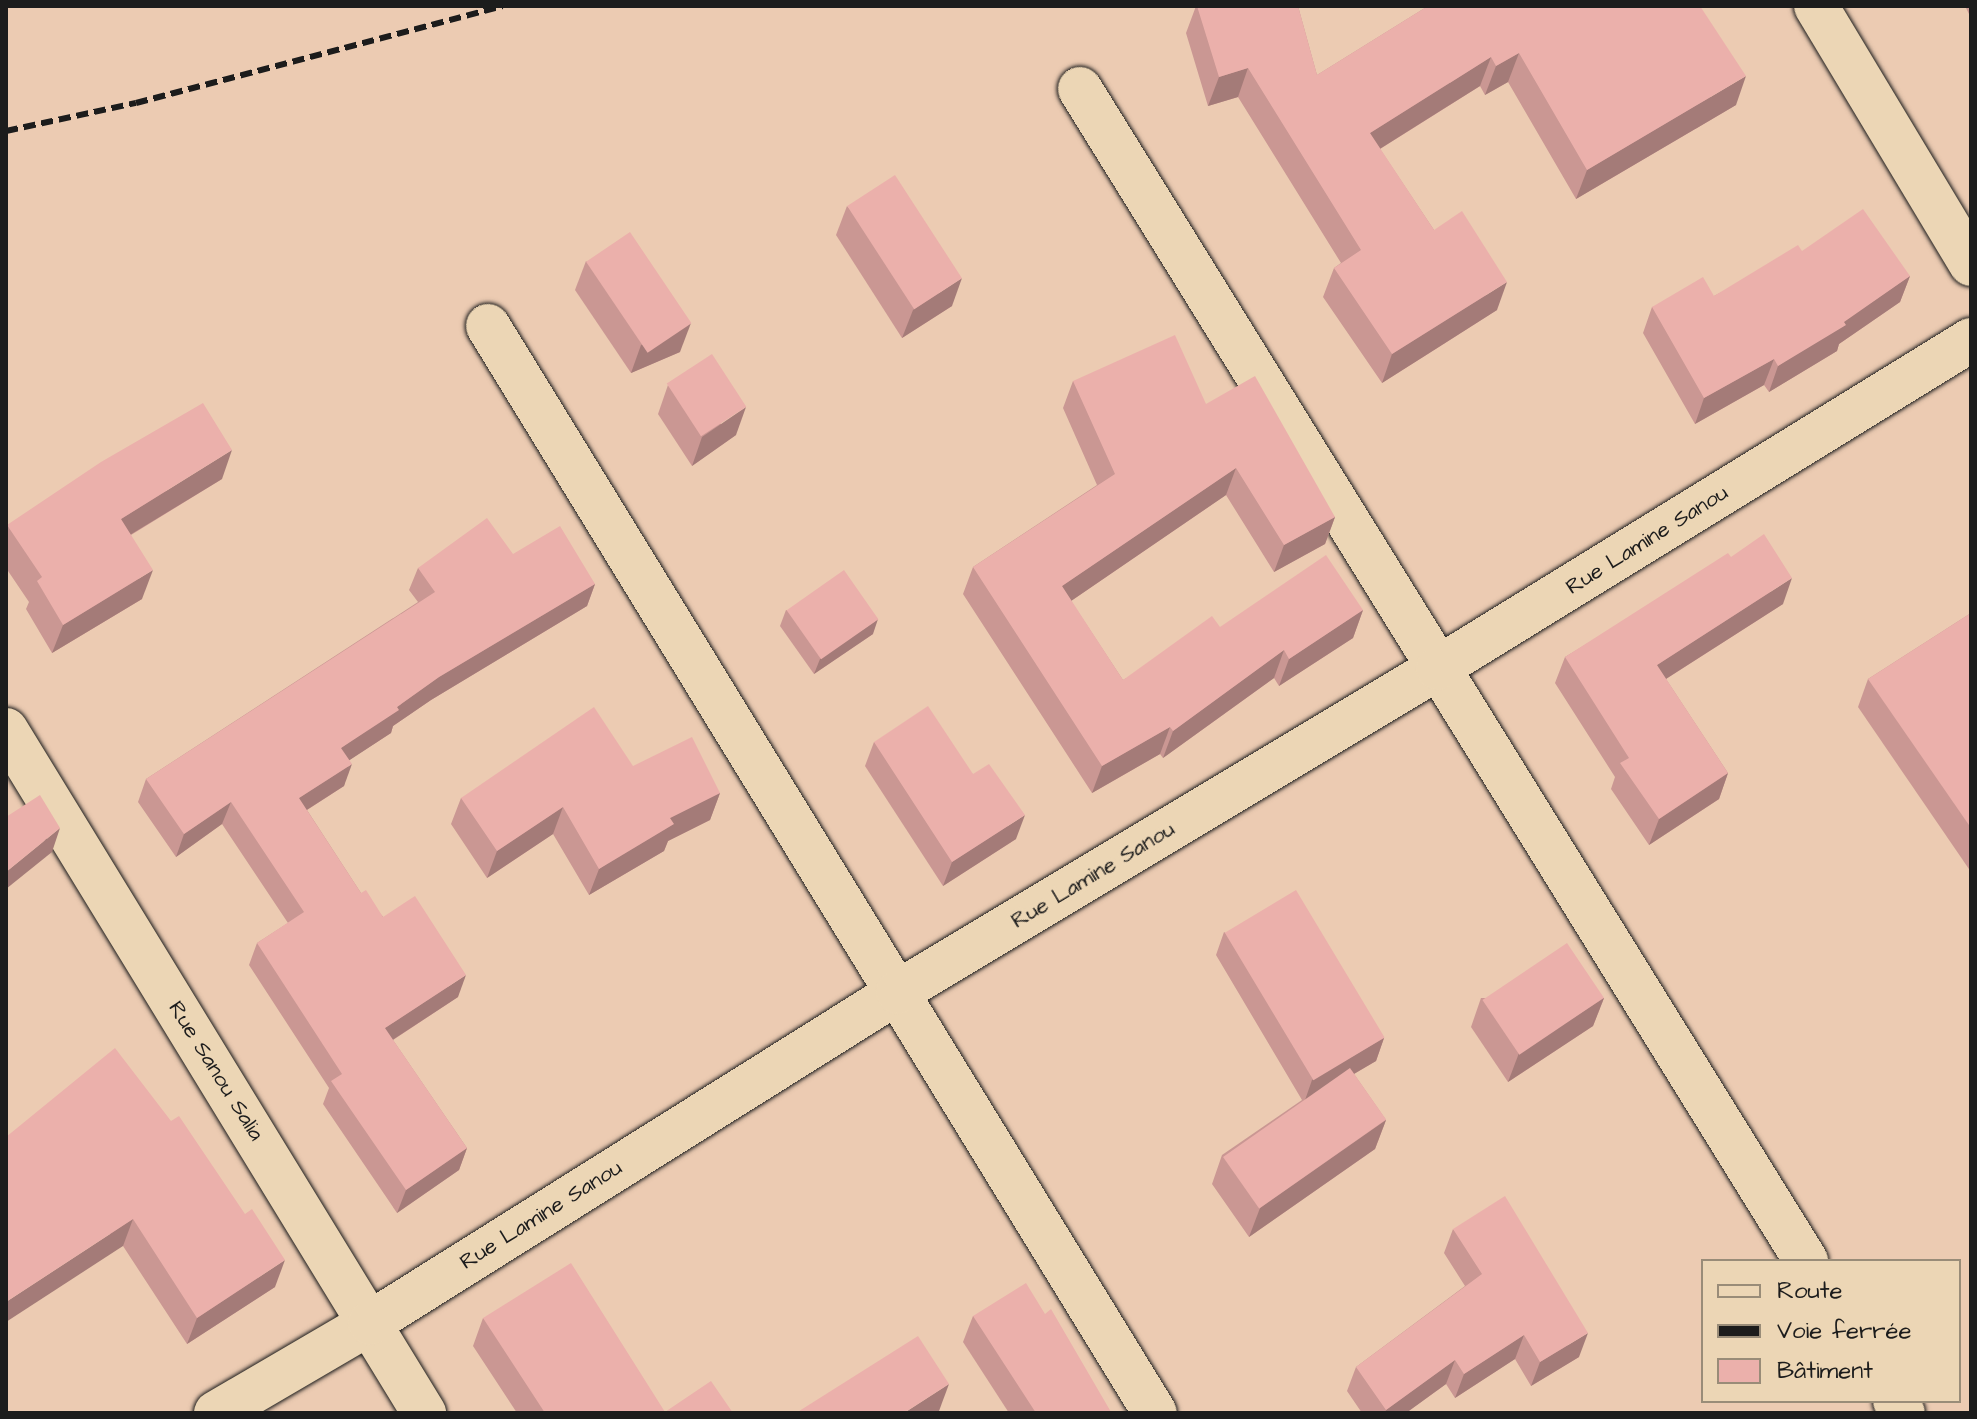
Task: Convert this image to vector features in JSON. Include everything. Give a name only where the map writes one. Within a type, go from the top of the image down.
[{"type":"street","points":[[1816,6],[1971,264]]},
{"type":"street","points":[[1080,89],[1805,1259]]},
{"type":"street","points":[[488,326],[1155,1413]]},
{"type":"street","name":"Rue Lamine Sanou","points":[[216,1413],[370,1323],[898,992],[1438,668],[1971,340]]},
{"type":"street","name":"Rue Sanou Salia","points":[[6,730],[424,1413]]},
{"type":"building","points":[[1197,6],[1298,6],[1317,75],[1428,6],[1700,6],[1746,76],[1587,170],[1519,53],[1496,66],[1491,57],[1370,133],[1434,230],[1462,211],[1507,282],[1392,354],[1334,268],[1361,250],[1248,68],[1219,77]]},
{"type":"building","points":[[895,175],[962,278],[914,309],[847,206]]},
{"type":"building","points":[[1863,209],[1910,276],[1844,322],[1846,325],[1778,366],[1774,359],[1704,398],[1652,307],[1703,277],[1714,296],[1798,245],[1802,251]]},
{"type":"building","points":[[630,232],[692,323],[648,353],[586,262]]},
{"type":"building","points":[[1175,335],[1206,404],[1255,376],[1335,517],[1284,545],[1236,468],[1062,586],[1123,680],[1212,616],[1220,627],[1326,555],[1363,610],[1289,659],[1284,650],[1173,731],[1170,727],[1102,766],[973,567],[1115,474],[1073,381]]},
{"type":"building","points":[[712,354],[746,407],[701,436],[667,383]]},
{"type":"building","points":[[203,403],[232,450],[121,519],[153,570],[63,625],[37,581],[42,577],[7,525],[101,462]]},
{"type":"building","points":[[487,518],[513,554],[560,526],[595,584],[439,677],[397,707],[399,710],[341,748],[352,764],[299,798],[361,893],[366,890],[383,917],[415,896],[466,975],[385,1028],[467,1148],[406,1190],[331,1081],[342,1074],[257,943],[304,912],[231,802],[184,834],[146,779],[435,592],[418,568]]},
{"type":"building","points":[[1764,534],[1792,578],[1657,665],[1728,773],[1659,819],[1620,763],[1629,758],[1565,657],[1728,553],[1731,557]]},
{"type":"building","points":[[844,570],[878,619],[821,659],[787,610]]},
{"type":"building","points":[[1971,613],[1971,828],[1868,679]]},
{"type":"building","points":[[928,706],[973,774],[989,764],[1025,815],[952,862],[874,742]]},
{"type":"building","points":[[594,707],[633,766],[692,737],[720,793],[670,818],[674,824],[599,869],[563,807],[497,851],[461,798]]},
{"type":"building","points":[[40,795],[60,828],[6,872],[6,817]]},
{"type":"building","points":[[1296,890],[1385,1037],[1313,1080],[1225,933]]},
{"type":"building","points":[[1567,943],[1604,998],[1519,1055],[1482,1000]]},
{"type":"building","points":[[115,1048],[171,1121],[179,1116],[245,1214],[252,1209],[285,1260],[197,1318],[133,1219],[6,1302],[6,1137]]},
{"type":"building","points":[[1350,1068],[1386,1120],[1259,1209],[1223,1157]]},
{"type":"building","points":[[1505,1196],[1588,1333],[1540,1362],[1524,1335],[1464,1374],[1455,1360],[1386,1410],[1356,1367],[1482,1274],[1453,1229]]},
{"type":"building","points":[[571,1263],[665,1412],[711,1381],[733,1413],[545,1413],[483,1318]]},
{"type":"building","points":[[1026,1283],[1045,1314],[1051,1309],[1110,1413],[1036,1413],[973,1316]]},
{"type":"building","points":[[918,1336],[949,1384],[904,1413],[796,1413]]},
{"type":"railway","points":[[6,131],[136,103],[502,6]]}]
